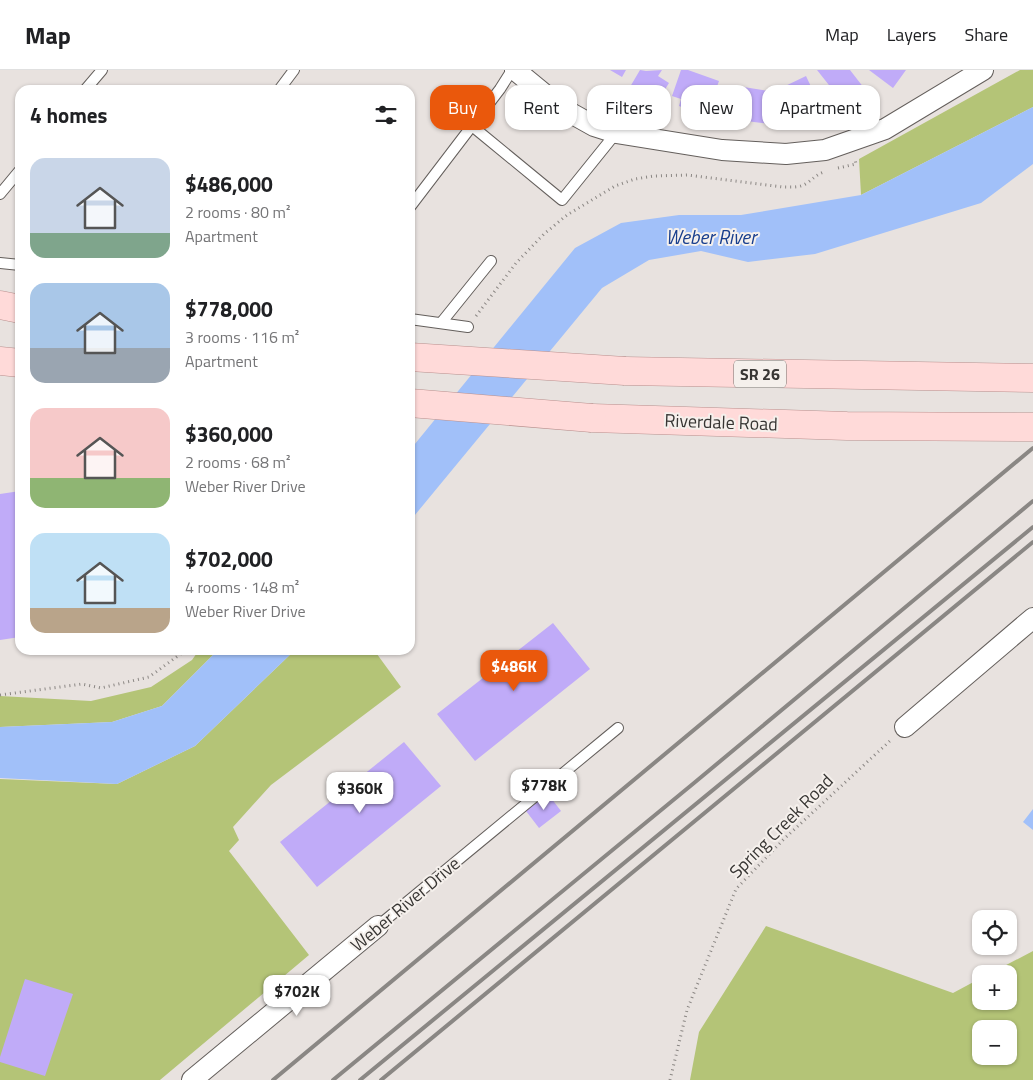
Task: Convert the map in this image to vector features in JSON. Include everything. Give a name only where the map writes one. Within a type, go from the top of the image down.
[{"type":"main road","points":[[0,305],[15,307]]},
{"type":"main road","name":"SR 26","points":[[415,357],[625,371],[1033,378]]},
{"type":"main road","points":[[0,361],[15,363]]},
{"type":"main road","name":"Riverdale Road","points":[[415,403],[592,418],[847,426],[1033,426]]},
{"type":"street","points":[[514,70],[560,107],[594,126],[616,134],[722,150],[786,154],[825,150],[885,129],[982,70]]},
{"type":"street","points":[[905,727],[1033,618]]},
{"type":"street","name":"Weber River Drive","points":[[192,1080],[378,926]]},
{"type":"lane","points":[[89,85],[102,70]]},
{"type":"lane","points":[[283,85],[294,70]]},
{"type":"lane","points":[[495,96],[514,70]]},
{"type":"lane","points":[[415,200],[469,130]]},
{"type":"lane","points":[[477,130],[562,200],[616,134]]},
{"type":"lane","points":[[0,194],[15,176]]},
{"type":"lane","points":[[440,323],[491,261]]},
{"type":"lane","points":[[0,262],[15,264]]},
{"type":"lane","points":[[415,320],[468,327]]},
{"type":"lane","name":"Weber River Drive","points":[[378,926],[618,728]]},
{"type":"path","points":[[468,327],[516,263],[532,246],[567,215],[615,186],[635,179],[654,176],[687,175],[796,187],[806,184],[819,173]]},
{"type":"path","points":[[0,695],[82,684],[101,688],[150,677],[179,655]]},
{"type":"path","name":"Spring Creek Road","points":[[670,1080],[687,1010],[736,889],[784,839],[905,727]]},
{"type":"green space","points":[[1020,70],[1033,70],[1033,107],[861,195],[859,159]]},
{"type":"green space","points":[[196,655],[213,655],[162,706],[112,722],[0,727],[0,696],[91,701],[151,687],[192,660]]},
{"type":"green space","points":[[290,655],[378,655],[401,687],[271,785],[233,827],[239,840],[229,851],[309,955],[160,1080],[0,1080],[0,779],[117,784],[195,746]]},
{"type":"green space","points":[[766,926],[953,993],[972,983],[972,1010],[1017,1010],[1017,965],[1006,965],[1033,951],[1033,1080],[690,1080],[699,1032]]},
{"type":"water","name":"Weber River","points":[[1033,107],[1033,164],[981,203],[815,254],[748,262],[701,251],[649,260],[602,288],[415,515],[415,444],[575,248],[621,223],[679,215],[741,215],[861,195]]},
{"type":"water","points":[[213,655],[290,655],[195,746],[117,784],[0,778],[0,727],[112,722],[162,706]]},
{"type":"water","points":[[1033,809],[1033,830],[1023,822]]},
{"type":"building","points":[[610,70],[626,70],[622,77]]},
{"type":"building","points":[[640,70],[662,70],[658,76],[669,83],[668,85],[631,85]]},
{"type":"building","points":[[681,70],[688,70],[719,81],[718,85],[681,85],[681,99],[672,96]]},
{"type":"building","points":[[817,70],[850,70],[862,85],[829,85]]},
{"type":"building","points":[[869,70],[906,70],[893,88]]},
{"type":"building","points":[[806,76],[810,85],[787,85]]},
{"type":"building","points":[[752,88],[762,90],[762,123],[752,122]]},
{"type":"building","points":[[15,492],[15,638],[0,640],[0,494]]},
{"type":"building","points":[[553,623],[590,669],[475,761],[437,714]]},
{"type":"building","points":[[404,742],[441,786],[317,887],[280,842]]},
{"type":"building","points":[[548,794],[561,811],[539,828],[526,811]]},
{"type":"building","points":[[25,979],[73,994],[45,1076],[0,1062]]},
{"type":"railway","points":[[273,1080],[1033,448]]},
{"type":"railway","points":[[333,1080],[1033,501]]},
{"type":"railway","points":[[360,1080],[1033,527]]},
{"type":"railway","points":[[381,1080],[1033,542]]}]
